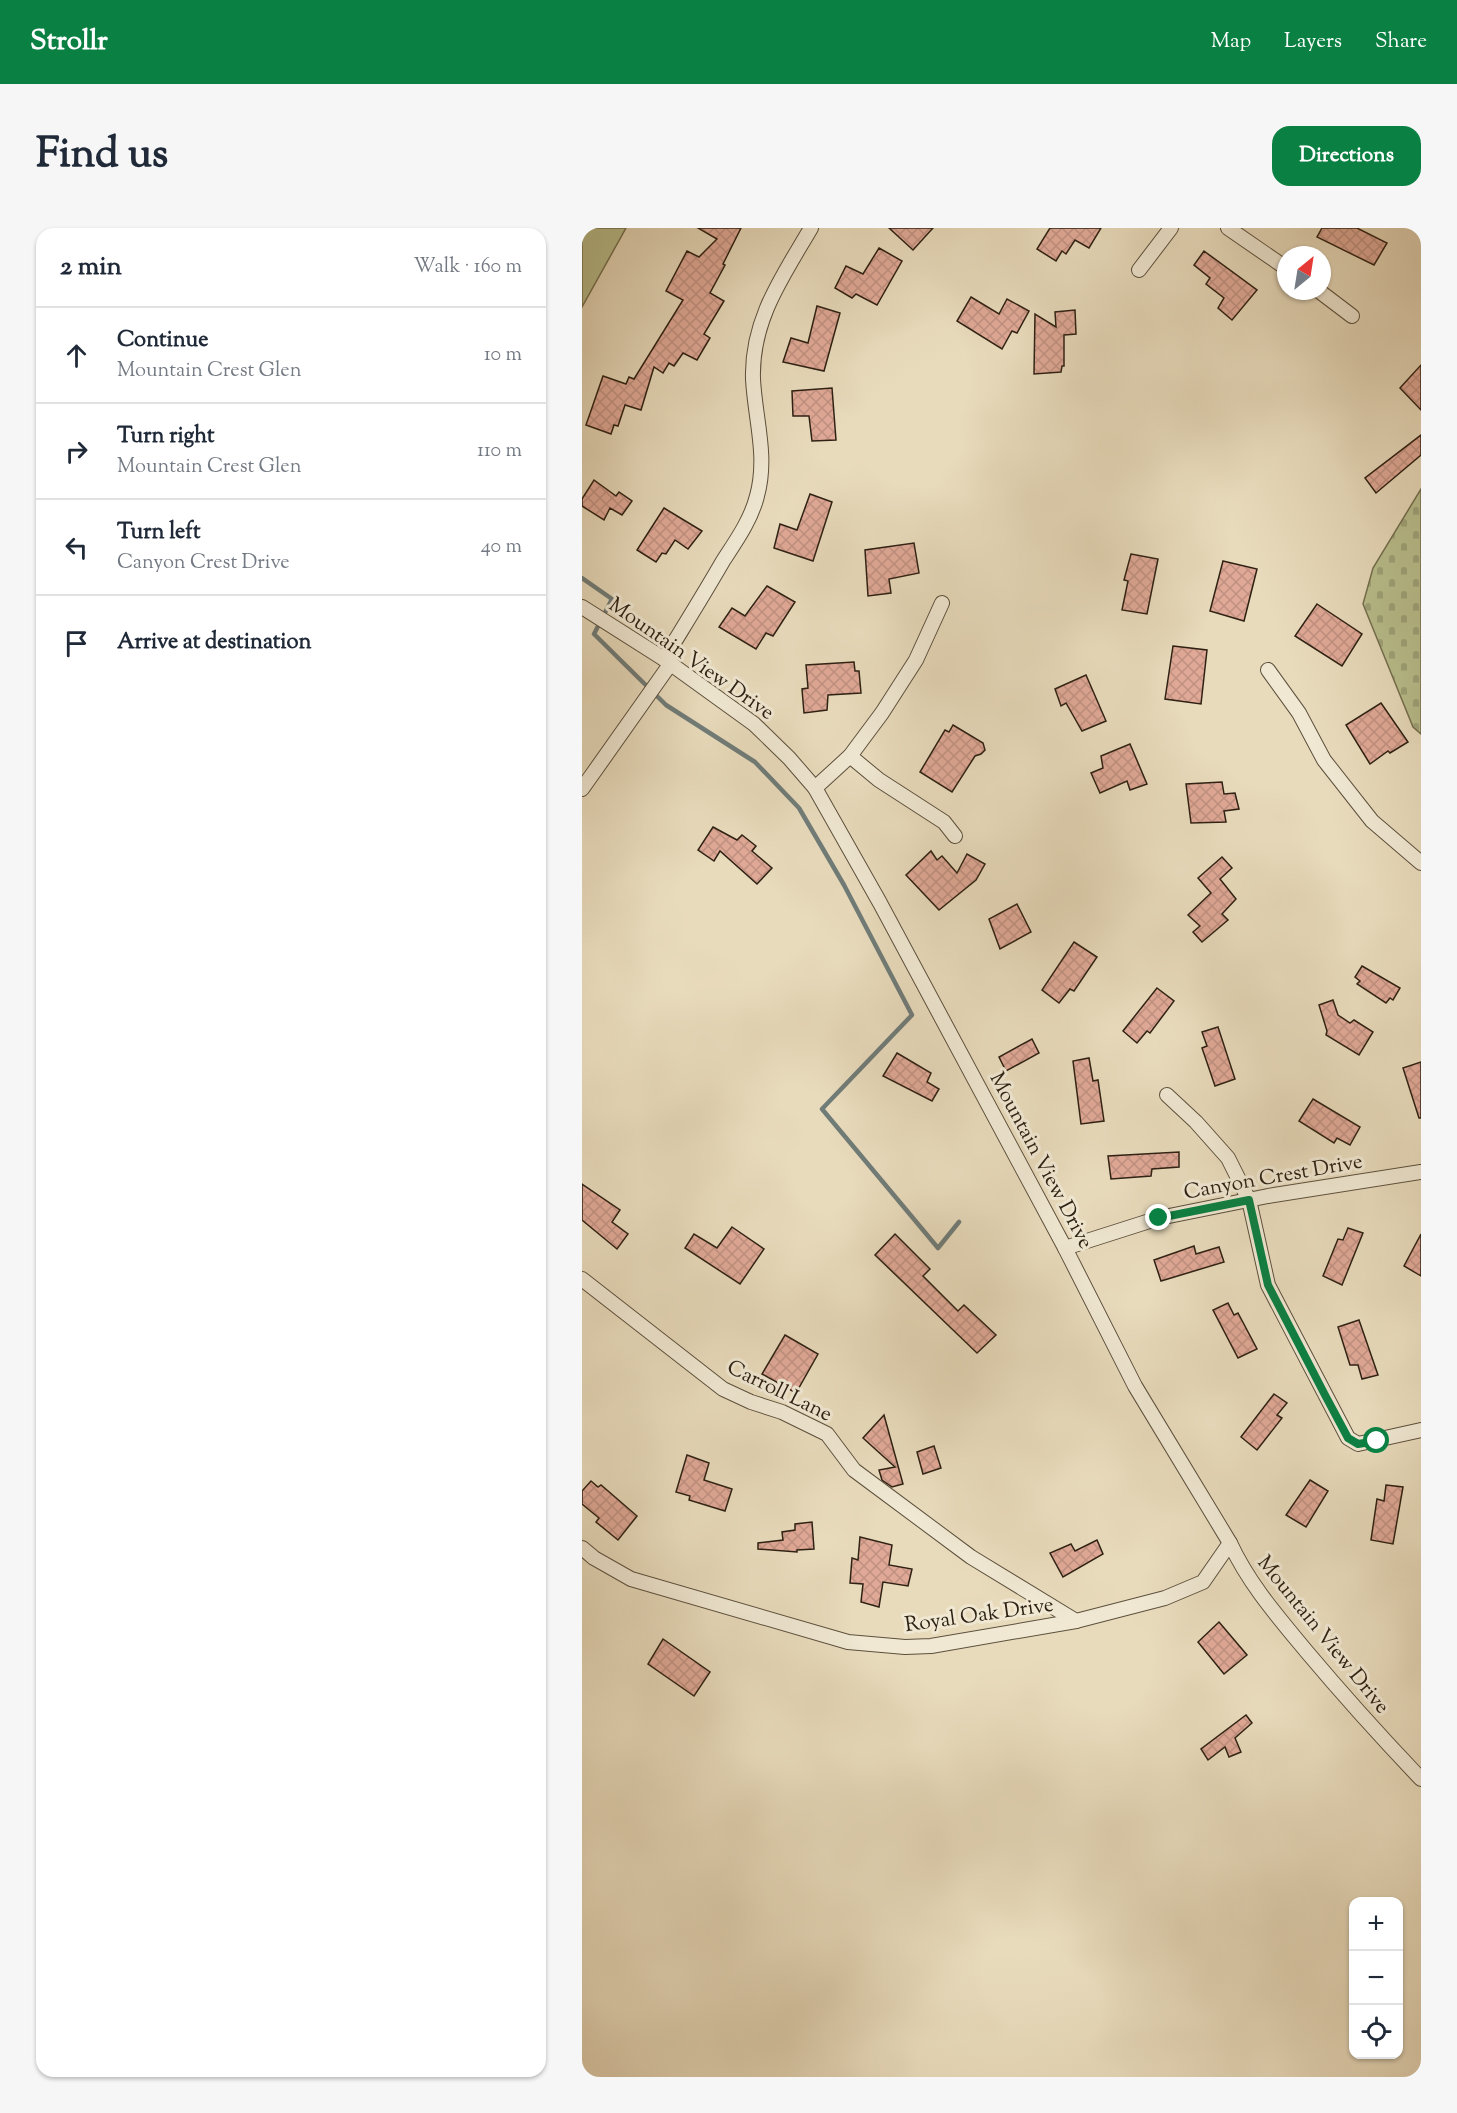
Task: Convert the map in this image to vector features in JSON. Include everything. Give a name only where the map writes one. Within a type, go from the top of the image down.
[{"type":"street","points":[[582,789],[668,661],[740,532],[757,496],[763,452],[753,379],[754,350],[765,310],[811,228]]},
{"type":"street","points":[[1139,270],[1171,228]]},
{"type":"street","points":[[1228,228],[1277,262]]},
{"type":"street","points":[[1331,300],[1352,316]]},
{"type":"street","points":[[814,788],[850,756],[882,713],[916,660],[942,603]]},
{"type":"street","name":"Mountain View Drive","points":[[582,607],[668,661],[754,724],[789,758],[814,788],[880,903],[1065,1248],[1134,1386],[1230,1543],[1240,1564],[1266,1603],[1358,1713],[1421,1779]]},
{"type":"street","points":[[1268,670],[1299,713],[1324,760],[1372,821],[1421,863]]},
{"type":"street","points":[[850,756],[879,780],[944,822],[955,837]]},
{"type":"street","points":[[1167,1095],[1196,1122],[1228,1158],[1249,1200],[1268,1285],[1348,1438],[1358,1444],[1421,1430]]},
{"type":"street","name":"Canyon Crest Drive","points":[[1065,1248],[1159,1218],[1249,1200],[1421,1172]]},
{"type":"street","name":"Carroll Lane","points":[[582,1279],[723,1389],[751,1402],[782,1412],[827,1434],[854,1470],[971,1557],[1076,1621]]},
{"type":"street","name":"Royal Oak Drive","points":[[582,1548],[594,1558],[632,1580],[849,1642],[905,1647],[931,1646],[1076,1621],[1165,1598],[1203,1582],[1230,1543]]},
{"type":"green space","points":[[582,228],[626,228],[582,307]]},
{"type":"green space","points":[[1421,489],[1421,734],[1413,727],[1363,604],[1373,568]]},
{"type":"building","points":[[698,228],[741,228],[710,293],[724,301],[704,334],[710,338],[697,360],[683,353],[674,366],[669,363],[663,373],[654,367],[641,410],[625,405],[618,426],[614,425],[611,434],[586,425],[603,376],[626,384],[629,377],[634,379],[683,300],[666,291],[687,251],[699,257],[717,239]]},
{"type":"building","points":[[889,228],[933,228],[913,250]]},
{"type":"building","points":[[1050,228],[1101,228],[1089,248],[1075,240],[1066,254],[1062,251],[1056,261],[1037,249]]},
{"type":"building","points":[[1322,228],[1357,228],[1387,243],[1374,265],[1317,237]]},
{"type":"building","points":[[879,248],[902,261],[877,305],[856,294],[852,298],[835,288],[846,266],[863,274]]},
{"type":"building","points":[[1204,251],[1257,290],[1232,320],[1218,308],[1224,298],[1206,284],[1210,278],[1194,265]]},
{"type":"building","points":[[971,297],[999,314],[1007,299],[1029,311],[1017,333],[1012,331],[1002,349],[957,321]]},
{"type":"building","points":[[817,306],[840,313],[824,371],[783,362],[791,338],[808,343]]},
{"type":"building","points":[[1075,310],[1076,334],[1064,335],[1064,366],[1061,372],[1034,374],[1035,314],[1056,327],[1055,312]]},
{"type":"building","points":[[1421,365],[1421,410],[1400,388]]},
{"type":"building","points":[[832,388],[836,440],[812,441],[809,416],[793,416],[792,391]]},
{"type":"building","points":[[1421,435],[1421,455],[1376,493],[1365,478]]},
{"type":"building","points":[[594,480],[616,496],[619,492],[632,501],[622,515],[610,508],[604,520],[582,506],[582,499]]},
{"type":"building","points":[[810,494],[832,502],[813,561],[774,548],[780,524],[797,530]]},
{"type":"building","points":[[664,508],[702,531],[688,549],[675,540],[666,554],[662,553],[656,562],[637,550]]},
{"type":"building","points":[[914,543],[919,573],[889,579],[891,593],[868,596],[865,550]]},
{"type":"building","points":[[1131,554],[1158,559],[1147,614],[1122,610],[1128,581],[1124,580]]},
{"type":"building","points":[[1223,561],[1257,569],[1244,621],[1210,611]]},
{"type":"building","points":[[767,586],[795,602],[773,636],[766,633],[756,649],[719,627],[732,608],[745,616]]},
{"type":"building","points":[[1317,604],[1362,634],[1342,666],[1295,636]]},
{"type":"building","points":[[1173,646],[1207,650],[1201,704],[1165,699]]},
{"type":"building","points":[[854,662],[855,671],[859,671],[861,693],[828,695],[827,710],[804,713],[802,689],[808,688],[806,665]]},
{"type":"building","points":[[1086,675],[1106,721],[1082,731],[1066,703],[1061,706],[1055,689]]},
{"type":"building","points":[[1381,703],[1408,742],[1390,753],[1388,751],[1370,764],[1346,725]]},
{"type":"building","points":[[953,725],[983,743],[985,750],[975,756],[952,792],[920,772],[945,730],[949,732]]},
{"type":"building","points":[[1130,744],[1147,784],[1130,790],[1127,781],[1100,793],[1091,773],[1103,768],[1101,756]]},
{"type":"building","points":[[1222,782],[1224,794],[1235,793],[1239,809],[1224,811],[1226,822],[1191,823],[1186,784]]},
{"type":"building","points":[[713,827],[737,840],[742,835],[756,846],[752,851],[772,868],[757,884],[720,851],[714,861],[698,850]]},
{"type":"building","points":[[931,851],[937,860],[942,856],[957,873],[967,854],[985,864],[976,880],[939,910],[906,875]]},
{"type":"building","points":[[1222,857],[1232,868],[1220,879],[1236,899],[1222,914],[1228,920],[1202,942],[1193,932],[1200,926],[1188,915],[1211,893],[1198,878]]},
{"type":"building","points":[[1017,904],[1031,932],[1000,949],[989,919]]},
{"type":"building","points":[[1074,942],[1097,957],[1074,991],[1070,989],[1059,1003],[1042,990]]},
{"type":"building","points":[[1362,966],[1400,988],[1393,1000],[1390,998],[1386,1003],[1357,984],[1360,981],[1355,977]]},
{"type":"building","points":[[1157,988],[1174,1001],[1150,1033],[1147,1031],[1137,1043],[1123,1031]]},
{"type":"building","points":[[1333,1000],[1338,1015],[1350,1023],[1354,1020],[1373,1032],[1359,1055],[1326,1035],[1327,1031],[1319,1005]]},
{"type":"building","points":[[1218,1027],[1235,1079],[1215,1086],[1202,1048],[1207,1046],[1202,1032]]},
{"type":"building","points":[[1032,1039],[1039,1053],[1006,1071],[999,1057]]},
{"type":"building","points":[[897,1053],[931,1073],[927,1082],[939,1089],[932,1101],[883,1076]]},
{"type":"building","points":[[1089,1058],[1093,1081],[1098,1080],[1104,1121],[1081,1124],[1073,1061]]},
{"type":"building","points":[[1421,1062],[1421,1118],[1419,1118],[1403,1068]]},
{"type":"building","points":[[1313,1099],[1360,1127],[1350,1145],[1337,1138],[1334,1143],[1299,1121]]},
{"type":"building","points":[[1179,1152],[1179,1167],[1152,1169],[1151,1176],[1111,1179],[1108,1156]]},
{"type":"building","points":[[582,1184],[620,1210],[612,1222],[628,1234],[617,1249],[582,1220]]},
{"type":"building","points":[[732,1227],[764,1249],[740,1284],[685,1248],[694,1234],[717,1248]]},
{"type":"building","points":[[1348,1228],[1363,1233],[1342,1285],[1323,1276],[1338,1239],[1343,1240]]},
{"type":"building","points":[[895,1234],[930,1269],[923,1276],[958,1311],[964,1305],[996,1335],[977,1353],[875,1255]]},
{"type":"building","points":[[1421,1234],[1421,1276],[1404,1266]]},
{"type":"building","points":[[1194,1246],[1196,1254],[1219,1247],[1224,1262],[1161,1281],[1154,1260]]},
{"type":"building","points":[[1228,1303],[1234,1315],[1238,1313],[1257,1349],[1238,1358],[1213,1310]]},
{"type":"building","points":[[1359,1320],[1378,1375],[1362,1379],[1358,1365],[1350,1365],[1338,1327]]},
{"type":"building","points":[[785,1335],[818,1354],[796,1393],[762,1374]]},
{"type":"building","points":[[1274,1394],[1287,1403],[1277,1415],[1282,1418],[1257,1450],[1241,1437]]},
{"type":"building","points":[[884,1415],[903,1484],[892,1487],[882,1480],[879,1470],[895,1467],[863,1438]]},
{"type":"building","points":[[934,1446],[941,1468],[923,1474],[917,1452]]},
{"type":"building","points":[[687,1455],[709,1463],[704,1480],[732,1489],[725,1511],[689,1500],[690,1496],[676,1492]]},
{"type":"building","points":[[1310,1480],[1328,1491],[1306,1527],[1286,1515]]},
{"type":"building","points":[[591,1481],[598,1487],[601,1485],[637,1516],[618,1540],[596,1522],[599,1518],[582,1504],[582,1491]]},
{"type":"building","points":[[1386,1485],[1403,1487],[1393,1544],[1371,1540],[1377,1499],[1384,1501]]},
{"type":"building","points":[[812,1522],[814,1549],[797,1550],[797,1552],[758,1549],[758,1543],[783,1540],[782,1532],[795,1530],[795,1524]]},
{"type":"building","points":[[860,1537],[892,1545],[889,1565],[912,1569],[908,1586],[883,1582],[879,1607],[861,1602],[863,1584],[850,1583],[852,1558],[858,1560]]},
{"type":"building","points":[[1097,1540],[1103,1554],[1063,1577],[1050,1553],[1071,1544],[1075,1551]]},
{"type":"building","points":[[1219,1622],[1247,1655],[1224,1674],[1198,1642]]},
{"type":"building","points":[[663,1639],[710,1672],[694,1696],[648,1664]]},
{"type":"building","points":[[1246,1715],[1252,1723],[1235,1738],[1241,1752],[1229,1757],[1225,1747],[1208,1760],[1201,1749]]},
{"type":"waterway","points":[[582,578],[612,599],[594,634],[666,705],[755,762],[799,808],[844,885],[912,1015],[822,1109],[938,1248],[959,1222]]},
{"type":"route","points":[[1159,1218],[1249,1200],[1268,1285],[1325,1395],[1348,1438],[1358,1444],[1377,1441]]}]
